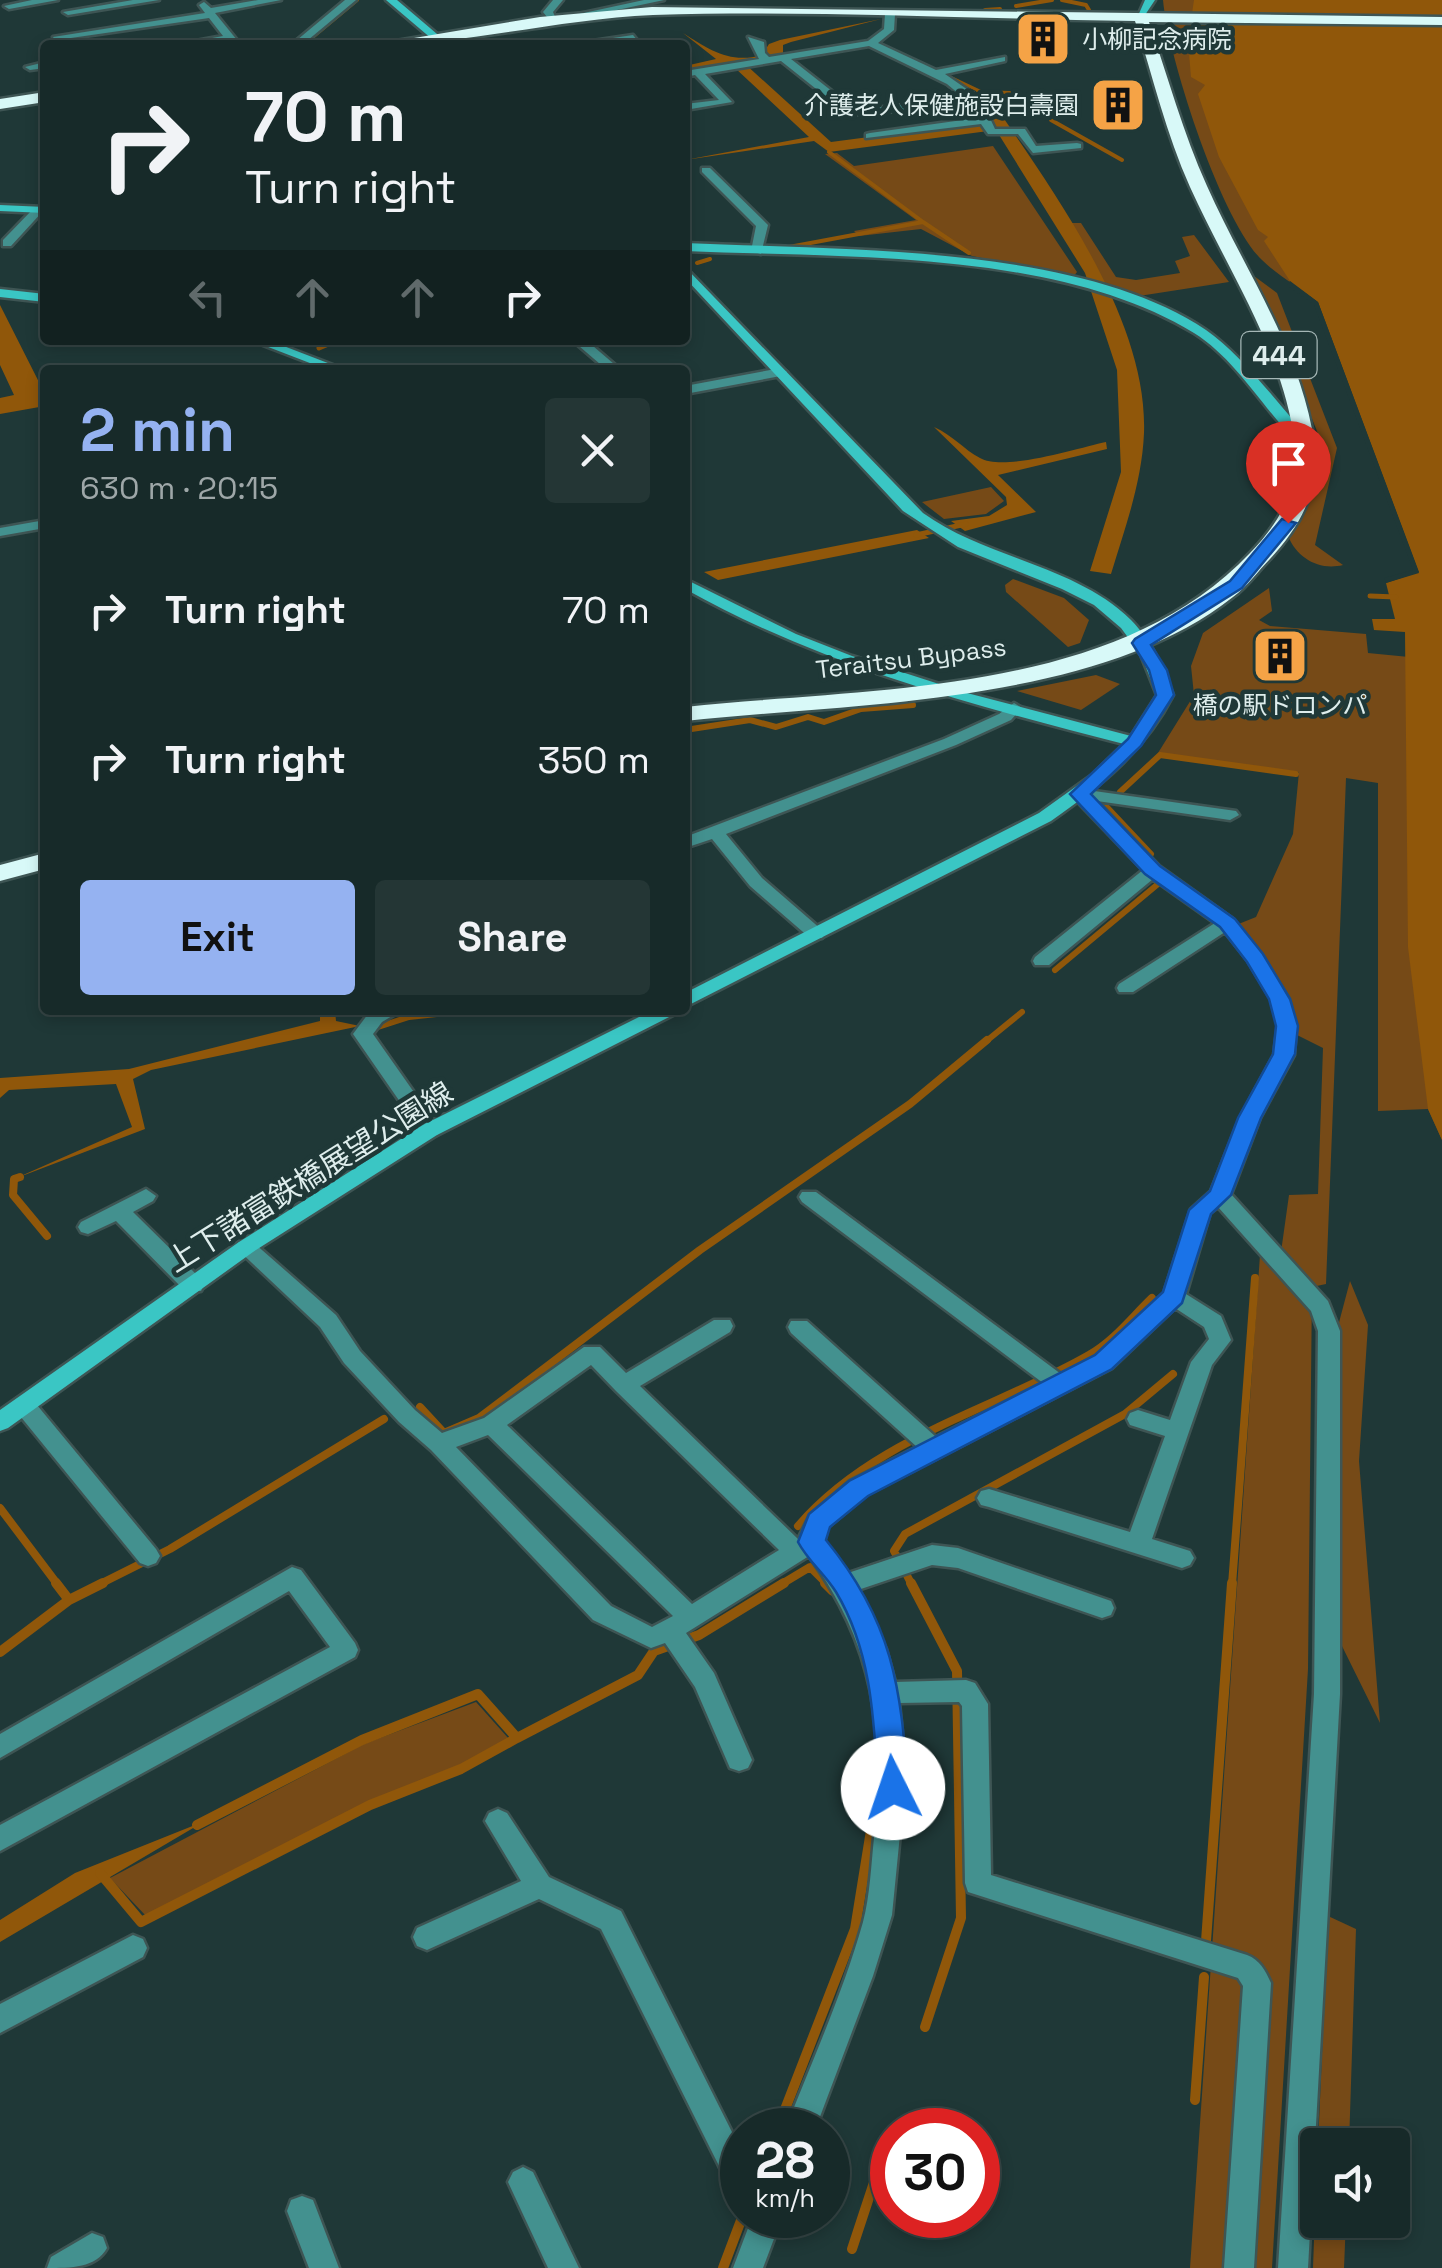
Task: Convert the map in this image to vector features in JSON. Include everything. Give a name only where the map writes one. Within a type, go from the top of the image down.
[{"type":"highway","points":[[445,40],[570,17],[809,6],[890,14],[1147,11],[1442,21]]},
{"type":"highway","name":"444","points":[[1141,643],[1220,596],[1268,551],[1288,523],[1308,474],[1289,379],[1261,310],[1180,144],[1147,11]]},
{"type":"highway","points":[[0,104],[40,98]]},
{"type":"highway","name":"Teraitsu Bypass","points":[[690,713],[939,687],[1063,666],[1141,643]]},
{"type":"highway","points":[[0,873],[40,861]]},
{"type":"street","points":[[9,6],[23,2],[61,5],[154,0]]},
{"type":"street","points":[[199,0],[230,40]]},
{"type":"street","points":[[60,40],[58,37],[276,0]]},
{"type":"street","points":[[302,40],[351,0]]},
{"type":"street","points":[[392,0],[439,40]]},
{"type":"street","points":[[551,19],[548,12],[558,0]]},
{"type":"street","points":[[570,17],[659,0]]},
{"type":"street","points":[[604,14],[635,40]]},
{"type":"street","points":[[691,73],[763,56],[783,58],[870,43],[889,30],[890,14]]},
{"type":"street","points":[[752,39],[760,44],[763,56]]},
{"type":"street","points":[[870,43],[942,72],[978,102],[989,127]]},
{"type":"street","points":[[783,58],[829,94]]},
{"type":"street","points":[[942,72],[1001,58]]},
{"type":"street","points":[[30,67],[40,66]]},
{"type":"street","points":[[690,106],[727,102],[691,73]]},
{"type":"street","points":[[853,113],[978,102]]},
{"type":"street","points":[[870,136],[989,127],[1020,131],[1034,150],[1077,146]]},
{"type":"street","points":[[706,170],[762,224],[757,251]]},
{"type":"street","points":[[0,208],[40,210]]},
{"type":"street","points":[[6,243],[40,212]]},
{"type":"street","points":[[690,247],[959,264],[1079,284],[1118,295],[1201,332],[1240,364],[1283,423],[1304,441]]},
{"type":"street","points":[[690,276],[926,522],[952,538],[1086,592],[1122,618],[1158,670],[1165,695],[1134,742],[1080,794],[1046,816],[690,998]]},
{"type":"street","points":[[0,293],[40,297]]},
{"type":"street","points":[[270,345],[326,365]]},
{"type":"street","points":[[584,345],[608,365]]},
{"type":"street","points":[[690,389],[781,372]]},
{"type":"street","points":[[0,532],[40,525]]},
{"type":"street","points":[[690,586],[777,631],[939,687],[1134,742]]},
{"type":"street","points":[[690,841],[950,742],[1005,717],[1014,708]]},
{"type":"street","points":[[1080,794],[1230,815]]},
{"type":"street","points":[[246,1248],[328,1321],[363,1368],[602,1613],[651,1638],[680,1633],[804,1547],[818,1522],[858,1488],[1053,1379],[1104,1362],[1174,1296],[1201,1210],[1220,1195],[1250,1118],[1284,1054],[1287,1026],[1280,999],[1227,923],[1152,870],[1080,794]]},
{"type":"street","points":[[716,833],[756,882],[816,934]]},
{"type":"street","points":[[1042,962],[1152,870]]},
{"type":"street","points":[[1126,988],[1227,923]]},
{"type":"street","points":[[382,1015],[363,1034],[430,1130]]},
{"type":"street","name":"上下諸富鉄橋展望公園線","points":[[0,1422],[246,1248],[430,1130],[658,1015]]},
{"type":"street","points":[[1220,1195],[1320,1306],[1329,1331],[1326,1694],[1293,2268]]},
{"type":"street","points":[[88,1227],[146,1196]]},
{"type":"street","points":[[809,1198],[1053,1379]]},
{"type":"street","points":[[119,1210],[194,1284]]},
{"type":"street","points":[[1138,1544],[1202,1362],[1220,1340],[1213,1322],[1174,1296]]},
{"type":"street","points":[[624,1385],[722,1326]]},
{"type":"street","points":[[799,1327],[933,1448]]},
{"type":"street","points":[[440,1444],[492,1424],[592,1353],[846,1584],[870,1635],[887,1693],[893,1788],[877,1920],[808,2108]]},
{"type":"street","points":[[24,1405],[148,1556]]},
{"type":"street","points":[[1138,1419],[1178,1430]]},
{"type":"street","points":[[492,1424],[680,1633],[739,1760]]},
{"type":"street","points":[[989,1498],[1182,1558]]},
{"type":"street","points":[[846,1584],[899,1562],[932,1554],[958,1558],[1102,1608]]},
{"type":"street","points":[[0,1747],[292,1577],[346,1650],[0,1839]]},
{"type":"street","points":[[887,1693],[957,1690],[974,1704],[978,1884],[1247,1968],[1256,1983],[1239,2268]]},
{"type":"street","points":[[498,1821],[540,1886],[611,1920],[720,2138]]},
{"type":"street","points":[[426,1938],[540,1886]]},
{"type":"street","points":[[0,2019],[133,1948]]},
{"type":"street","points":[[523,2182],[564,2268]]},
{"type":"street","points":[[302,2210],[324,2268]]},
{"type":"street","points":[[748,2268],[758,2238]]},
{"type":"street","points":[[62,2268],[92,2248]]},
{"type":"shaded area","points":[[1163,0],[1208,0],[1224,84],[1318,302],[1262,260],[1230,211],[1186,97]]},
{"type":"shaded area","points":[[1194,0],[1442,0],[1442,1140],[1428,1109],[1408,947],[1405,632],[1374,630],[1372,619],[1395,619],[1386,583],[1419,572],[1318,302],[1290,281],[1219,157],[1198,94],[1205,85],[1191,77],[1188,41]]},
{"type":"shaded area","points":[[881,19],[791,42],[783,45],[783,54],[744,63],[831,142],[991,121],[976,91],[901,56],[905,54],[981,90],[1010,91],[1053,120],[1015,107],[998,110],[1095,263],[1131,348],[1141,391],[1143,451],[1111,574],[1090,571],[1121,472],[1117,370],[1085,273],[996,130],[829,152],[814,141],[690,159],[809,137],[735,68],[690,71],[690,65],[716,59],[683,33],[721,54],[740,58],[762,55],[769,44]]},
{"type":"shaded area","points":[[993,146],[1077,272],[1073,277],[972,256],[921,229],[859,236],[854,231],[916,220],[825,154],[837,153],[854,166]]},
{"type":"shaded area","points":[[1069,223],[1081,223],[1116,277],[1136,280],[1180,273],[1175,261],[1190,256],[1182,237],[1194,235],[1229,282],[1139,296],[1106,287]]},
{"type":"shaded area","points":[[1254,276],[1277,293],[1337,448],[1315,545],[1343,565],[1326,566],[1310,561],[1297,551],[1288,536],[1311,490],[1319,436]]},
{"type":"shaded area","points":[[0,305],[40,384],[40,407],[0,414],[0,398],[14,395],[0,365]]},
{"type":"shaded area","points":[[934,427],[991,462],[1023,461],[1106,442],[1107,449],[998,475],[1036,512],[965,531],[951,521],[989,516],[1007,505],[1006,497]]},
{"type":"shaded area","points":[[991,487],[1004,501],[986,514],[944,519],[922,502]]},
{"type":"shaded area","points":[[917,530],[929,538],[718,580],[704,572]]},
{"type":"shaded area","points":[[1013,579],[1064,598],[1089,620],[1080,643],[1068,647],[1006,592],[1005,585]]},
{"type":"shaded area","points":[[1269,588],[1272,611],[1259,620],[1270,626],[1366,634],[1368,653],[1409,657],[1442,1140],[1428,1109],[1378,1111],[1378,783],[1346,778],[1326,1284],[1312,1287],[1308,1669],[1272,2268],[1190,2268],[1260,1255],[1281,1252],[1289,1195],[1318,1194],[1323,1048],[1297,1035],[1276,975],[1236,925],[1256,917],[1293,834],[1299,772],[1158,753],[1194,695],[1191,666],[1203,633]]},
{"type":"shaded area","points":[[1096,675],[1120,684],[1081,710],[1017,691]]},
{"type":"shaded area","points":[[320,1015],[335,1015],[336,1021],[360,1026],[151,1070],[133,1079],[145,1129],[14,1179],[132,1127],[116,1084],[9,1090],[0,1098],[0,1078],[129,1069],[320,1021]]},
{"type":"shaded area","points":[[1350,1281],[1368,1325],[1359,1461],[1380,1723],[1340,1642],[1337,1330]]},
{"type":"shaded area","points":[[476,1702],[509,1739],[463,1765],[361,1805],[146,1916],[110,1878],[364,1744]]},
{"type":"shaded area","points":[[205,1821],[0,1942],[0,1920],[75,1873]]},
{"type":"shaded area","points":[[1328,1916],[1356,1929],[1350,2128],[1319,2128]]},
{"type":"shaded area","points":[[1314,2238],[1345,2238],[1344,2268],[1313,2268]]},
{"type":"pier","points":[[1290,281],[1318,302],[1419,573],[1386,583],[1384,578],[1413,570],[1314,305],[1287,285]]},
{"type":"waterway","points":[[309,40],[357,0]]},
{"type":"waterway","points":[[1016,6],[1052,0]]},
{"type":"waterway","points":[[1062,0],[1086,5],[1089,10]]},
{"type":"waterway","points":[[985,10],[1000,9]]},
{"type":"waterway","points":[[1051,120],[1122,160]]},
{"type":"waterway","points":[[829,152],[923,222]]},
{"type":"waterway","points":[[789,247],[923,222]]},
{"type":"waterway","points":[[923,222],[969,253]]},
{"type":"waterway","points":[[697,263],[710,259]]},
{"type":"waterway","points":[[319,348],[326,345]]},
{"type":"waterway","points":[[916,535],[966,524]]},
{"type":"waterway","points":[[1370,596],[1396,597]]},
{"type":"waterway","points":[[690,729],[750,720],[776,727],[808,717],[824,722],[861,709],[913,705]]},
{"type":"waterway","points":[[1120,792],[1160,755],[1296,774]]},
{"type":"waterway","points":[[1104,804],[1151,854]]},
{"type":"waterway","points":[[1055,970],[1158,884]]},
{"type":"waterway","points":[[984,1043],[1022,1012]]},
{"type":"waterway","points":[[378,1027],[428,1015]]},
{"type":"waterway","points":[[420,1407],[444,1433],[479,1418],[700,1250],[910,1104],[987,1040]]},
{"type":"waterway","points":[[20,1177],[14,1179],[13,1195],[47,1236]]},
{"type":"waterway","points":[[1232,1585],[1255,1278]]},
{"type":"waterway","points":[[798,1526],[828,1496],[898,1448],[1098,1349],[1152,1298]]},
{"type":"waterway","points":[[912,1585],[894,1551],[905,1534],[1125,1414],[1173,1374]]},
{"type":"waterway","points":[[98,1585],[170,1549],[384,1419]]},
{"type":"waterway","points":[[0,1508],[58,1585]]},
{"type":"waterway","points":[[780,1585],[810,1567],[828,1585]]},
{"type":"waterway","points":[[56,1583],[69,1600]]},
{"type":"waterway","points":[[69,1600],[103,1583]]},
{"type":"waterway","points":[[517,1738],[638,1675],[654,1651],[699,1635],[784,1583]]},
{"type":"waterway","points":[[825,1583],[833,1591]]},
{"type":"waterway","points":[[911,1583],[957,1671],[961,1918],[925,2027]]},
{"type":"waterway","points":[[1206,1941],[1232,1583]]},
{"type":"waterway","points":[[0,1652],[69,1600]]},
{"type":"waterway","points":[[197,1825],[362,1740],[478,1694],[517,1738]]},
{"type":"waterway","points":[[100,1873],[141,1922],[370,1805],[461,1769],[517,1738]]},
{"type":"waterway","points":[[786,2108],[855,1929],[879,1781]]},
{"type":"waterway","points":[[1195,2100],[1204,1977]]},
{"type":"waterway","points":[[852,2249],[870,2194]]},
{"type":"waterway","points":[[723,2268],[734,2238]]},
{"type":"place","name":"小柳記念病院","points":[[1043,39]]},
{"type":"place","name":"介護老人保健施設白壽園","points":[[1118,105]]},
{"type":"place","name":"橋の駅ドロンパ","points":[[1280,656]]},
{"type":"route","points":[[893,1788],[887,1693],[870,1635],[846,1584],[812,1542],[818,1522],[858,1488],[1104,1362],[1174,1296],[1201,1210],[1220,1195],[1250,1118],[1284,1054],[1287,1026],[1280,999],[1255,958],[1227,923],[1152,870],[1080,794],[1134,742],[1165,695],[1158,670],[1141,643],[1205,608],[1236,585],[1288,523]]}]
